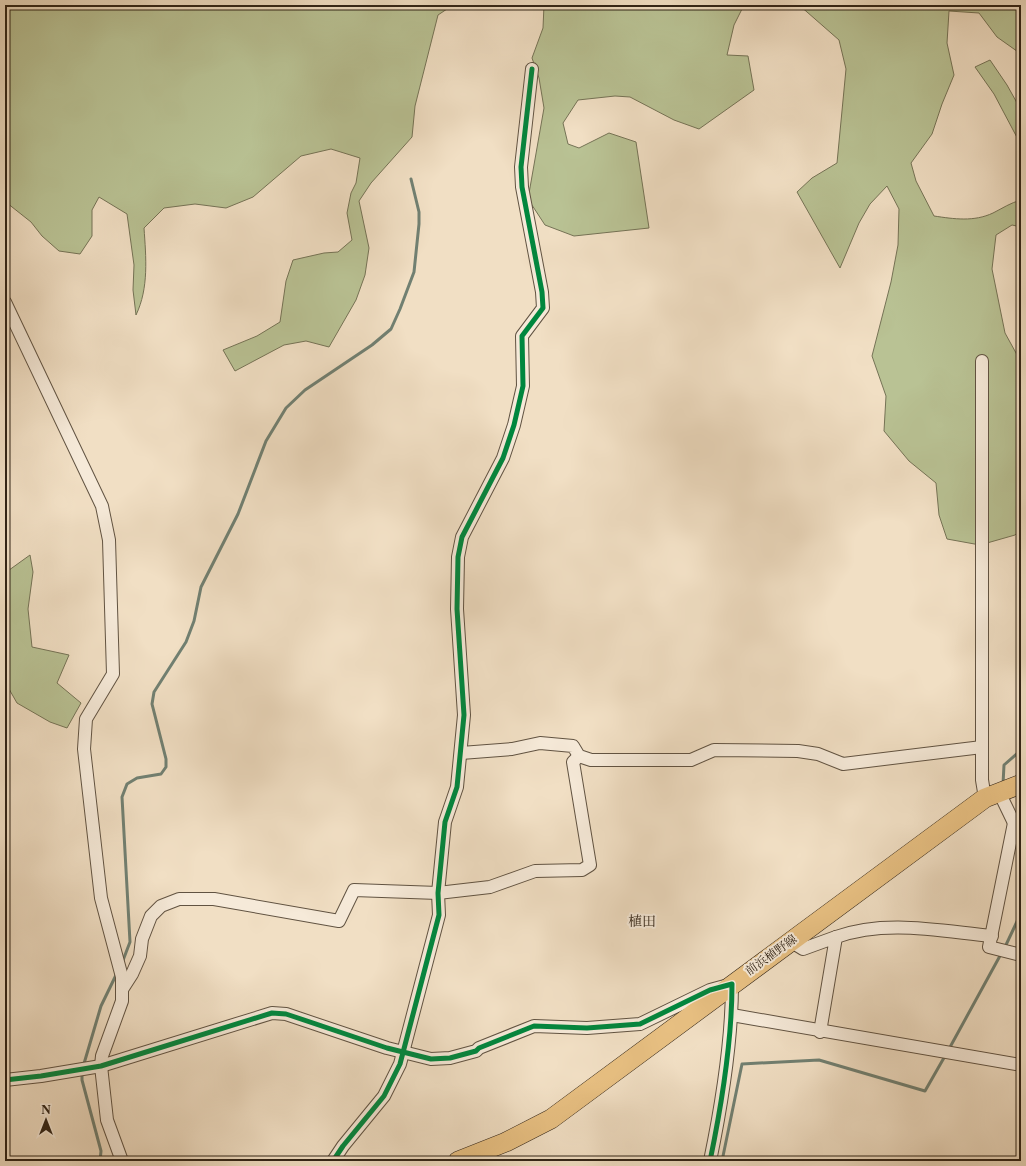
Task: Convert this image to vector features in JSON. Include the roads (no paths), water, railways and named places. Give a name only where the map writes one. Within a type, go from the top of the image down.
[{"type":"main road","name":"前浜植野線","points":[[458,1161],[506,1142],[551,1119],[790,941],[992,795],[1021,784]]},
{"type":"street","points":[[333,1161],[343,1146],[384,1096],[400,1064],[439,915],[438,893],[445,822],[457,787],[464,715],[457,609],[458,557],[462,537],[503,458],[514,426],[523,386],[522,336],[543,308],[542,292],[522,187],[522,152],[532,69]]},
{"type":"street","points":[[5,302],[102,506],[109,540],[113,674],[86,719],[84,749],[101,898],[122,977],[122,1001],[102,1056],[101,1066],[107,1120],[122,1161]]},
{"type":"street","points":[[982,361],[982,780],[992,795],[1017,824],[989,947],[1021,955]]},
{"type":"street","points":[[461,753],[512,749],[540,743],[573,746],[579,756],[591,760],[691,760],[714,750],[798,751],[818,754],[843,764],[982,747]]},
{"type":"street","points":[[123,988],[132,974],[140,956],[142,939],[151,916],[161,906],[179,899],[214,899],[339,921],[354,890],[438,893],[490,886],[535,871],[582,870],[590,865],[573,762],[579,756]]},
{"type":"street","points":[[790,941],[803,949],[855,930],[898,926],[992,936]]},
{"type":"street","points":[[820,1032],[836,937]]},
{"type":"street","points":[[5,1080],[41,1076],[101,1066],[272,1013],[286,1014],[403,1052],[431,1059],[450,1058],[476,1050],[534,1026],[587,1028],[640,1024],[710,990],[732,984],[732,1015],[717,1129],[710,1161]]},
{"type":"street","points":[[732,1015],[820,1032],[1021,1065]]},
{"type":"waterway","points":[[122,963],[130,942],[122,797],[127,784],[137,778],[161,774],[166,767],[166,759],[152,704],[154,692],[186,642],[194,621],[201,587],[238,514],[266,441],[286,408],[305,390],[372,345],[391,329],[414,272],[419,212],[411,179]]},
{"type":"waterway","points":[[1003,784],[1004,765],[1021,750]]},
{"type":"waterway","points":[[1005,947],[1021,913]]},
{"type":"waterway","points":[[949,1049],[1001,954]]},
{"type":"waterway","points":[[83,1067],[101,1006],[117,973]]},
{"type":"waterway","points":[[722,1161],[742,1064],[819,1060],[925,1091],[945,1056]]},
{"type":"waterway","points":[[82,1073],[82,1080],[101,1151],[100,1161]]},
{"type":"district","name":"植田","points":[[642,921]]}]
